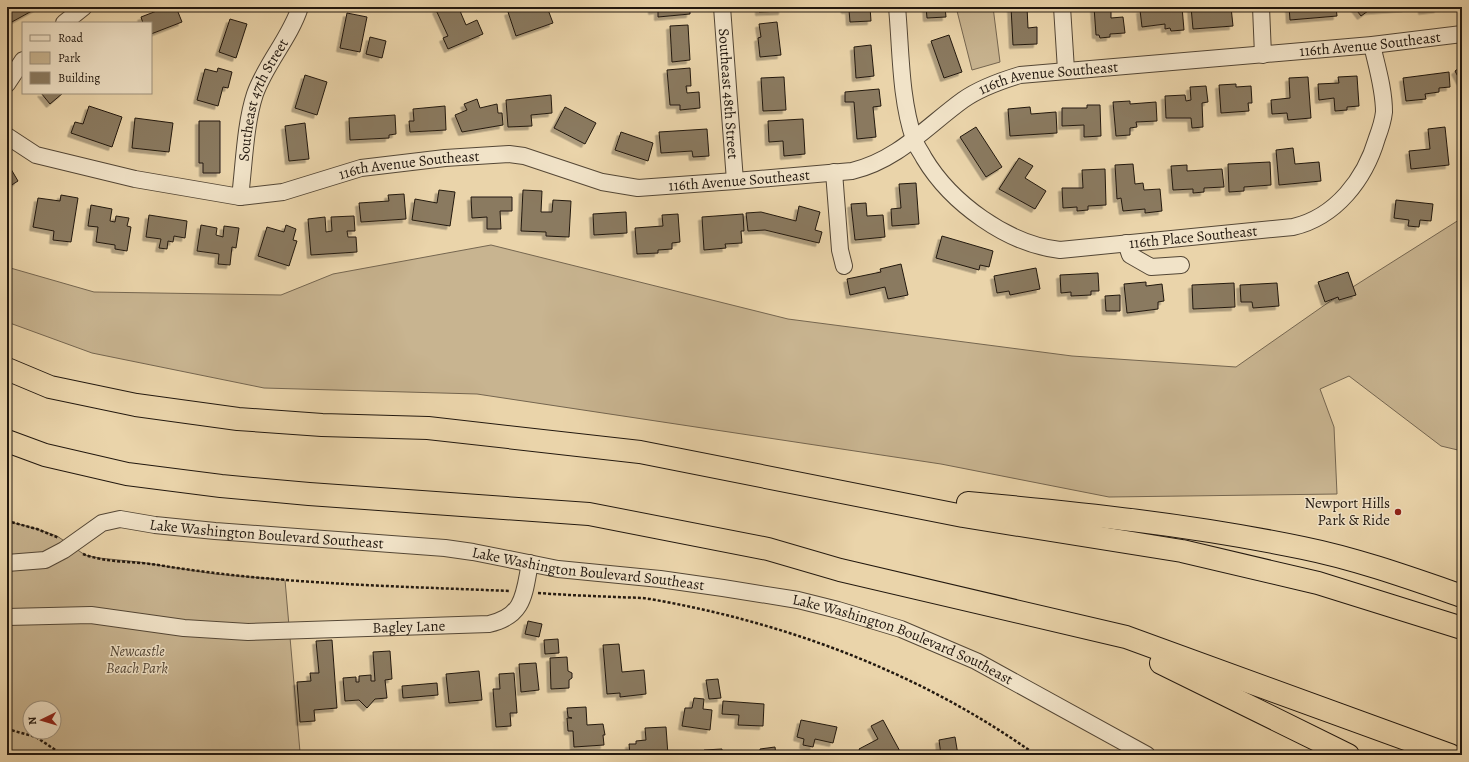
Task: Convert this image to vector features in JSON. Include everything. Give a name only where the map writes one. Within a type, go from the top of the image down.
[{"type":"highway","points":[[7,369],[50,387],[114,401],[238,419],[322,426],[428,428],[640,452],[963,516],[1182,550],[1318,583],[1462,628]]},
{"type":"highway","points":[[7,441],[45,455],[127,474],[222,486],[309,494],[589,514],[768,549],[840,570],[1126,637],[1450,755]]},
{"type":"highway","points":[[640,452],[695,448],[966,502],[1093,514],[1236,536],[1304,548],[1359,563],[1462,596]]},
{"type":"highway","points":[[1126,637],[1138,652],[1348,755]]},
{"type":"street","points":[[65,22],[84,7]]},
{"type":"street","name":"Southeast 47th Street","points":[[240,198],[251,112],[255,95],[262,78],[296,19],[300,7]]},
{"type":"street","name":"Southeast 48th Street","points":[[722,7],[735,181]]},
{"type":"street","name":"116th Place Southeast","points":[[897,7],[904,93],[914,140],[934,174],[959,200],[983,220],[1024,241],[1044,248],[1060,250],[1293,227],[1320,217],[1335,206],[1351,190],[1375,147],[1384,113],[1383,95],[1372,46]]},
{"type":"street","points":[[1062,7],[1066,70]]},
{"type":"street","points":[[1261,7],[1263,55]]},
{"type":"street","name":"116th Avenue Southeast","points":[[7,136],[36,155],[135,179],[240,198],[283,192],[361,168],[445,158],[509,154],[524,156],[602,182],[638,188],[735,181],[866,168],[892,155],[914,140],[964,100],[990,86],[1020,75],[1066,70],[1372,46],[1462,34]]},
{"type":"street","points":[[7,84],[22,62]]},
{"type":"street","points":[[834,172],[840,250],[844,266]]},
{"type":"street","points":[[1126,243],[1130,255],[1150,267],[1181,265]]},
{"type":"street","name":"Lake Washington Boulevard Southeast","points":[[7,563],[45,560],[64,550],[102,523],[120,519],[200,530],[445,548],[558,569],[660,579],[798,600],[838,610],[901,629],[976,661],[1127,750],[1148,755]]},
{"type":"street","name":"Bagley Lane","points":[[7,617],[91,615],[184,628],[248,632],[472,625],[498,622],[517,608],[523,600],[530,563]]},
{"type":"path","points":[[7,521],[57,536]]},
{"type":"path","points":[[81,552],[99,558],[139,562],[215,574],[285,580],[517,592]]},
{"type":"path","points":[[533,593],[649,599],[779,629],[867,660],[915,682],[964,708],[1036,755]]},
{"type":"path","points":[[7,729],[36,737],[63,755]]},
{"type":"green space","points":[[956,7],[993,7],[1000,62],[972,70]]},
{"type":"green space","points":[[1462,218],[1462,451],[1441,446],[1349,376],[1320,389],[1334,427],[1337,494],[1109,497],[941,464],[477,394],[264,388],[92,353],[7,322],[7,267],[94,292],[281,295],[333,274],[491,245],[788,319],[1072,356],[1236,367],[1329,302]]},
{"type":"green space","name":"Newcastle Beach Park","points":[[7,521],[57,536],[85,555],[99,558],[139,562],[215,574],[285,580],[300,752],[289,755],[7,755]]},
{"type":"building","points":[[7,7],[39,7],[10,23],[7,18]]},
{"type":"building","points":[[167,7],[176,7],[182,22],[152,34],[152,22],[143,22],[141,17]]},
{"type":"building","points":[[444,7],[468,7],[460,11],[466,25],[477,20],[483,34],[448,49],[443,38],[448,36],[436,10]]},
{"type":"building","points":[[524,7],[547,7],[553,23],[516,36],[508,12]]},
{"type":"building","points":[[652,7],[690,7],[690,14],[658,17],[658,10],[652,11]]},
{"type":"building","points":[[759,7],[782,7],[782,11],[759,12]]},
{"type":"building","points":[[844,7],[870,7],[871,21],[850,22],[849,10],[845,10]]},
{"type":"building","points":[[926,7],[945,7],[946,17],[927,18]]},
{"type":"building","points":[[1011,7],[1027,7],[1028,28],[1037,27],[1037,44],[1013,45]]},
{"type":"building","points":[[1094,7],[1111,7],[1111,18],[1123,17],[1125,33],[1110,34],[1110,37],[1100,38],[1099,35],[1096,35]]},
{"type":"building","points":[[1164,7],[1182,7],[1184,30],[1171,31],[1170,28],[1165,29],[1165,24],[1142,27],[1140,10]]},
{"type":"building","points":[[1191,7],[1231,7],[1233,26],[1193,29]]},
{"type":"building","points":[[1289,7],[1336,7],[1337,16],[1290,20]]},
{"type":"building","points":[[1354,7],[1406,8],[1368,11],[1361,16]]},
{"type":"building","points":[[1422,7],[1437,7],[1438,9],[1422,11]]},
{"type":"building","points":[[347,13],[367,17],[360,52],[340,48]]},
{"type":"building","points":[[230,19],[247,24],[236,58],[219,52]]},
{"type":"building","points":[[777,22],[781,55],[760,57],[758,38],[761,37],[759,24]]},
{"type":"building","points":[[688,25],[690,60],[672,62],[670,26]]},
{"type":"building","points":[[949,35],[962,72],[944,78],[931,41]]},
{"type":"building","points":[[370,37],[386,41],[382,58],[366,54]]},
{"type":"building","points":[[871,45],[874,76],[856,78],[854,47]]},
{"type":"building","points":[[1462,66],[1462,84],[1455,71]]},
{"type":"building","points":[[218,68],[232,72],[228,88],[223,87],[218,106],[197,100],[205,69],[217,72]]},
{"type":"building","points":[[690,68],[691,86],[686,86],[687,93],[699,92],[700,108],[680,110],[680,105],[670,105],[667,70]]},
{"type":"building","points":[[1449,72],[1450,87],[1439,88],[1439,92],[1425,94],[1426,99],[1406,101],[1403,78]]},
{"type":"building","points":[[305,75],[327,82],[317,115],[295,108]]},
{"type":"building","points":[[1357,76],[1359,106],[1347,107],[1347,110],[1335,111],[1334,98],[1319,100],[1318,84],[1339,83],[1338,77]]},
{"type":"building","points":[[784,77],[786,110],[763,111],[761,78]]},
{"type":"building","points":[[1308,77],[1311,118],[1288,120],[1287,113],[1272,114],[1271,100],[1290,98],[1289,78]]},
{"type":"building","points":[[1236,84],[1236,87],[1251,86],[1252,103],[1248,103],[1249,111],[1221,113],[1219,85]]},
{"type":"building","points":[[1206,86],[1208,102],[1202,103],[1203,127],[1192,128],[1191,118],[1166,118],[1165,96],[1185,95],[1186,101],[1191,100],[1190,87]]},
{"type":"building","points":[[879,89],[881,106],[873,107],[876,137],[857,139],[854,102],[845,102],[845,92]]},
{"type":"building","points":[[42,94],[62,94],[50,104]]},
{"type":"building","points":[[551,95],[552,113],[531,115],[532,126],[508,127],[506,100]]},
{"type":"building","points":[[477,99],[480,108],[497,104],[498,113],[502,113],[503,125],[462,132],[455,115],[467,110],[464,104]]},
{"type":"building","points":[[1130,101],[1130,104],[1156,102],[1157,121],[1136,122],[1137,127],[1130,128],[1130,135],[1116,136],[1113,102]]},
{"type":"building","points":[[1087,105],[1100,105],[1101,136],[1084,137],[1084,125],[1062,126],[1062,108],[1087,108]]},
{"type":"building","points":[[89,106],[122,117],[112,147],[71,133],[75,122],[83,124]]},
{"type":"building","points":[[445,106],[446,130],[410,132],[409,121],[414,121],[413,109]]},
{"type":"building","points":[[565,107],[596,123],[585,144],[554,128]]},
{"type":"building","points":[[1030,107],[1031,114],[1056,112],[1057,133],[1010,136],[1008,109]]},
{"type":"building","points":[[395,115],[396,134],[389,135],[389,138],[350,140],[349,118]]},
{"type":"building","points":[[135,118],[173,123],[169,152],[132,148]]},
{"type":"building","points":[[803,119],[805,154],[784,156],[783,141],[769,142],[768,121]]},
{"type":"building","points":[[199,121],[220,121],[220,173],[203,173],[203,163],[199,163]]},
{"type":"building","points":[[305,123],[309,159],[289,161],[285,126]]},
{"type":"building","points":[[976,127],[1002,167],[986,177],[960,137]]},
{"type":"building","points":[[1445,127],[1449,165],[1411,169],[1409,151],[1430,149],[1428,129]]},
{"type":"building","points":[[707,129],[709,156],[693,157],[692,151],[661,153],[659,132]]},
{"type":"building","points":[[621,132],[653,143],[648,161],[615,150]]},
{"type":"building","points":[[1293,148],[1295,164],[1319,162],[1321,181],[1279,185],[1276,150]]},
{"type":"building","points":[[1019,158],[1033,166],[1025,178],[1046,191],[1035,209],[999,189]]},
{"type":"building","points":[[1270,162],[1271,185],[1244,187],[1244,191],[1229,192],[1228,164]]},
{"type":"building","points":[[8,164],[18,181],[7,188],[7,165]]},
{"type":"building","points":[[1133,164],[1135,184],[1143,183],[1144,190],[1160,189],[1162,211],[1145,213],[1145,209],[1123,211],[1121,198],[1117,199],[1115,165]]},
{"type":"building","points":[[1187,165],[1187,171],[1222,169],[1224,187],[1204,188],[1204,192],[1193,193],[1193,189],[1173,190],[1171,166]]},
{"type":"building","points":[[1105,169],[1106,205],[1088,206],[1088,210],[1077,211],[1077,207],[1063,208],[1062,188],[1083,188],[1082,170]]},
{"type":"building","points":[[916,183],[919,224],[892,226],[891,209],[901,208],[899,184]]},
{"type":"building","points":[[439,190],[455,192],[450,226],[412,220],[415,199],[437,203]]},
{"type":"building","points":[[523,190],[542,191],[541,212],[552,212],[553,200],[571,201],[569,237],[546,236],[546,232],[521,231]]},
{"type":"building","points":[[404,194],[406,219],[361,222],[359,203],[389,201],[388,195]]},
{"type":"building","points":[[61,195],[78,198],[71,242],[53,240],[54,231],[33,227],[38,198],[60,201]]},
{"type":"building","points":[[471,197],[512,197],[512,211],[500,211],[501,229],[487,229],[487,217],[472,218]]},
{"type":"building","points":[[1396,200],[1433,204],[1431,221],[1420,220],[1419,227],[1408,226],[1409,220],[1394,218]]},
{"type":"building","points":[[866,203],[867,216],[883,215],[885,237],[855,240],[851,204]]},
{"type":"building","points":[[91,205],[112,209],[110,221],[115,222],[116,216],[129,218],[127,226],[131,227],[127,251],[115,249],[115,245],[96,242],[98,227],[88,226]]},
{"type":"building","points":[[799,206],[820,212],[815,230],[822,232],[819,243],[765,230],[748,231],[746,213],[761,212],[796,221]]},
{"type":"building","points":[[626,212],[627,233],[594,235],[593,214]]},
{"type":"building","points":[[678,214],[680,242],[672,243],[672,249],[658,250],[658,253],[637,254],[635,228],[663,226],[662,215]]},
{"type":"building","points":[[743,214],[744,231],[741,231],[742,243],[725,244],[726,248],[704,250],[702,217]]},
{"type":"building","points":[[149,215],[187,221],[185,238],[174,236],[173,242],[168,241],[167,249],[159,248],[161,239],[146,237]]},
{"type":"building","points":[[354,216],[355,231],[347,231],[348,237],[356,237],[357,252],[311,255],[308,219],[325,217],[326,232],[332,231],[331,217]]},
{"type":"building","points":[[201,225],[217,228],[216,235],[223,237],[224,226],[239,228],[236,248],[232,247],[230,265],[218,264],[219,254],[197,251]]},
{"type":"building","points":[[286,225],[296,229],[293,240],[297,241],[289,266],[258,256],[267,227],[284,232]]},
{"type":"building","points":[[942,236],[993,251],[989,267],[980,265],[979,270],[936,258]]},
{"type":"building","points":[[901,264],[908,295],[888,299],[885,287],[850,295],[847,279],[881,272],[880,269]]},
{"type":"building","points":[[1036,268],[1040,289],[1010,295],[1009,291],[997,293],[994,276]]},
{"type":"building","points":[[1348,272],[1356,295],[1339,300],[1338,297],[1325,302],[1318,282]]},
{"type":"building","points":[[1098,273],[1099,291],[1091,291],[1091,295],[1071,296],[1071,292],[1061,293],[1060,275]]},
{"type":"building","points":[[1146,282],[1146,286],[1162,284],[1164,301],[1158,302],[1158,309],[1127,313],[1124,284]]},
{"type":"building","points":[[1234,283],[1235,307],[1193,309],[1192,285]]},
{"type":"building","points":[[1277,283],[1279,306],[1253,308],[1252,302],[1241,302],[1240,285]]},
{"type":"building","points":[[1120,295],[1120,311],[1106,311],[1105,296]]},
{"type":"building","points":[[528,621],[542,624],[539,637],[525,634]]},
{"type":"building","points":[[558,639],[559,653],[545,654],[544,640]]},
{"type":"building","points":[[332,640],[337,708],[314,710],[315,721],[300,722],[297,682],[311,681],[310,673],[319,673],[316,641]]},
{"type":"building","points":[[619,644],[622,672],[644,670],[646,694],[620,697],[620,693],[607,694],[603,645]]},
{"type":"building","points":[[390,651],[392,679],[385,680],[387,698],[375,699],[367,708],[359,700],[345,701],[343,678],[356,677],[356,682],[359,682],[359,676],[371,675],[371,681],[375,681],[373,652]]},
{"type":"building","points":[[567,657],[568,671],[572,673],[572,678],[569,680],[569,688],[551,689],[550,658]]},
{"type":"building","points":[[536,663],[539,690],[521,692],[519,664]]},
{"type":"building","points":[[479,671],[482,700],[449,703],[446,674]]},
{"type":"building","points":[[514,673],[517,713],[510,713],[511,726],[496,727],[493,689],[500,689],[499,674]]},
{"type":"building","points":[[718,679],[721,698],[709,699],[706,680]]},
{"type":"building","points":[[437,683],[438,695],[403,698],[402,686]]},
{"type":"building","points":[[694,698],[704,699],[703,709],[712,710],[710,730],[682,726],[685,708],[692,708]]},
{"type":"building","points":[[723,701],[764,704],[763,726],[738,725],[739,715],[722,714]]},
{"type":"building","points":[[586,707],[587,725],[603,724],[605,735],[603,735],[604,745],[574,747],[573,731],[568,731],[567,718],[572,718],[568,717],[567,708]]},
{"type":"building","points":[[801,720],[837,727],[833,743],[815,739],[813,747],[803,745],[804,739],[797,737]]},
{"type":"building","points":[[883,720],[902,755],[862,755],[859,749],[878,739],[871,726]]},
{"type":"building","points":[[666,727],[668,755],[630,755],[629,744],[636,744],[636,741],[646,740],[645,728]]},
{"type":"building","points":[[955,737],[958,755],[941,755],[939,740]]},
{"type":"building","points":[[775,747],[776,755],[760,755],[760,749]]},
{"type":"building","points":[[722,749],[722,755],[704,755],[704,750]]},
{"type":"place","name":"Newport Hills Park & Ride","points":[[1398,512]]}]
